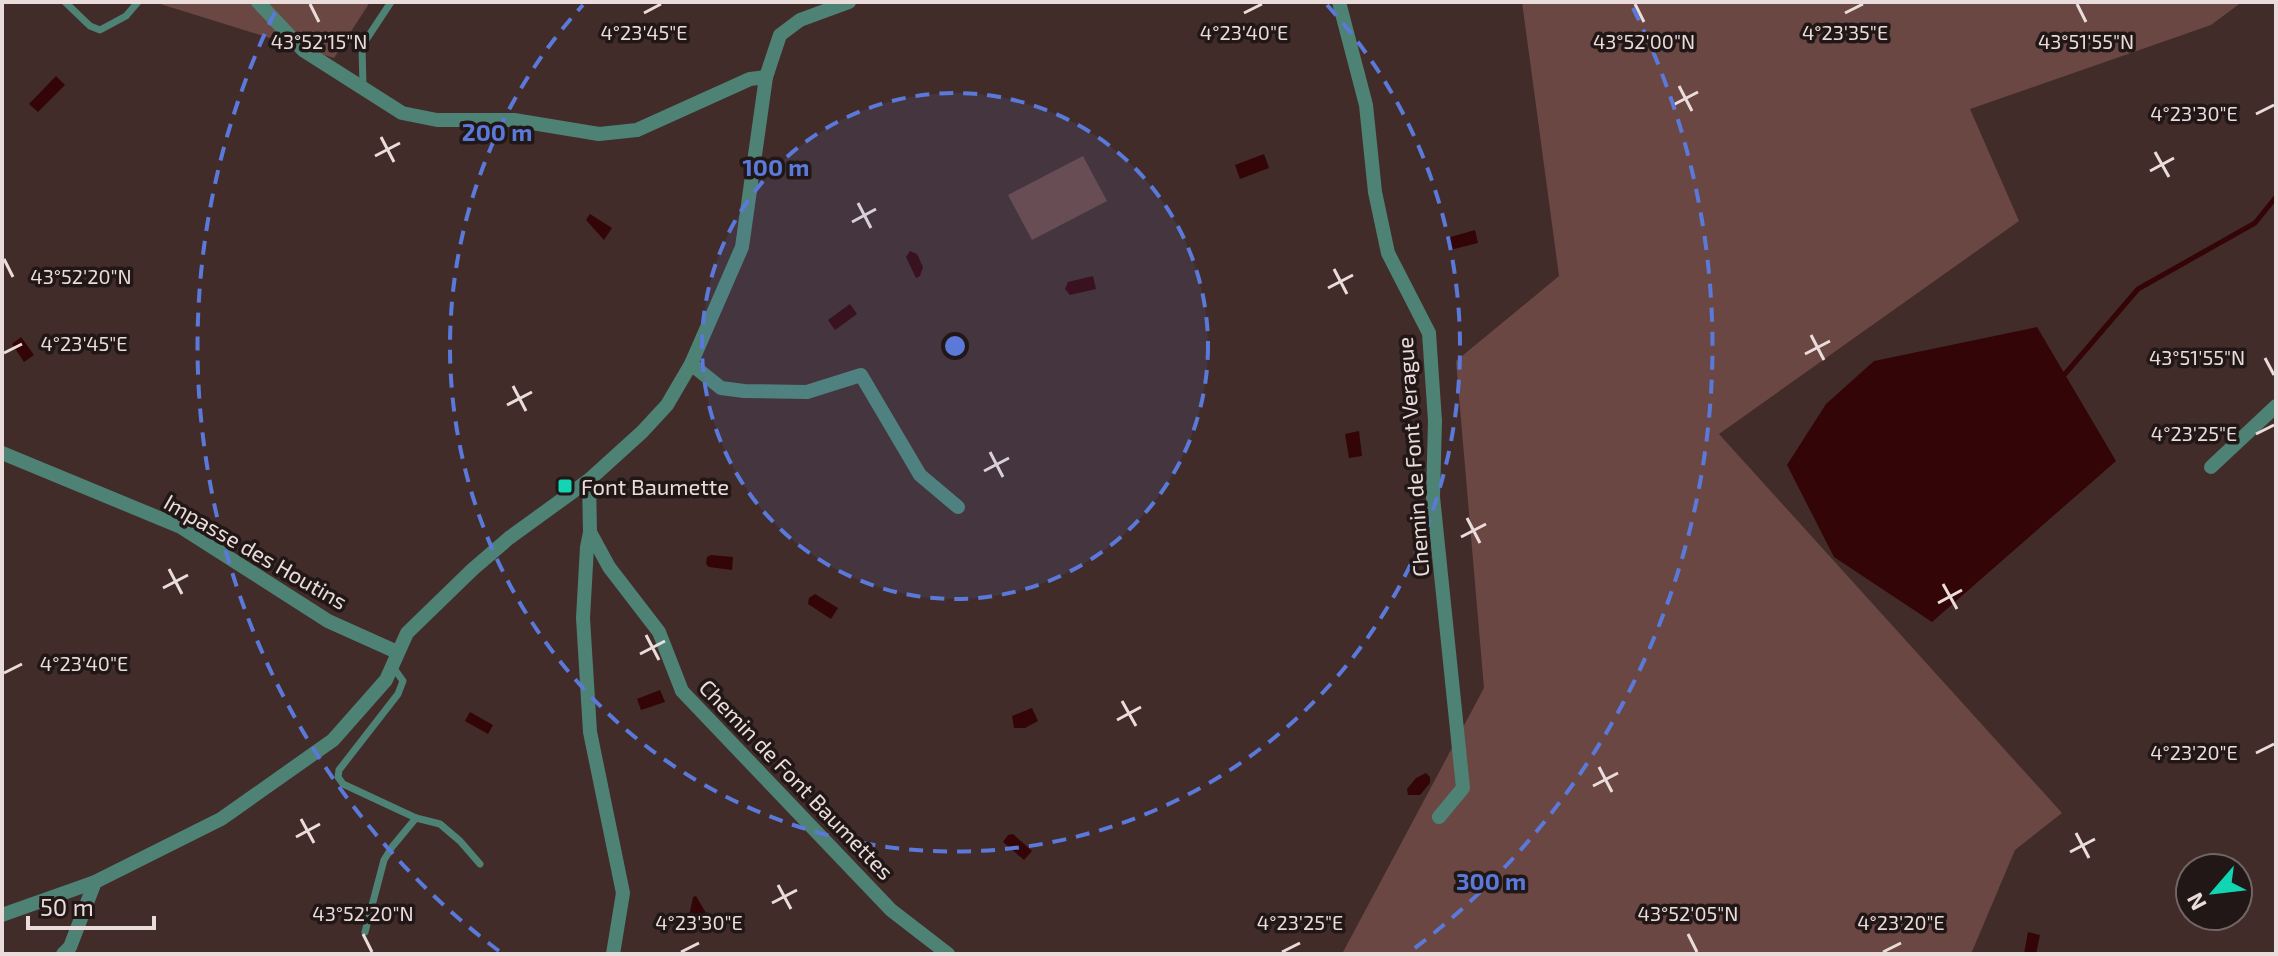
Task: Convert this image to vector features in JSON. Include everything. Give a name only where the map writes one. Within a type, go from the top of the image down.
[{"type":"street","points":[[258,2],[291,41],[363,90],[402,113],[437,120],[514,120],[565,130],[609,133],[637,130],[750,79],[766,77]]},
{"type":"street","points":[[2,915],[95,882],[221,819],[333,740],[386,680],[407,633],[509,538],[589,480],[642,432],[667,405],[691,364],[742,247],[766,77],[780,35],[800,20],[849,2]]},
{"type":"street","name":"Chemin de Font Verague","points":[[1339,2],[1366,105],[1375,192],[1388,253],[1429,333],[1435,421],[1433,497],[1463,788],[1439,817]]},
{"type":"street","points":[[691,364],[721,388],[744,391],[807,392],[861,375],[920,475],[958,507]]},
{"type":"street","points":[[2211,467],[2276,406]]},
{"type":"street","name":"Impasse des Houtins","points":[[2,453],[181,527],[328,621],[394,659]]},
{"type":"street","points":[[589,480],[590,532],[583,618],[590,732],[623,893],[613,954]]},
{"type":"street","name":"Chemin de Font Baumettes","points":[[590,532],[609,567],[659,632],[682,691],[891,910],[948,954]]},
{"type":"street","points":[[63,954],[70,947],[95,882]]},
{"type":"lane","points":[[65,2],[90,26],[100,30],[126,16],[138,2]]},
{"type":"lane","points":[[363,90],[362,46],[391,2]]},
{"type":"lane","points":[[394,659],[403,681],[398,694],[339,770],[338,777],[343,784],[416,818],[440,824],[480,864]]},
{"type":"lane","points":[[365,932],[384,860],[416,818]]},
{"type":"shaded area","points":[[154,2],[370,2],[334,58]]},
{"type":"shaded area","points":[[1522,2],[2242,2],[2211,25],[1970,109],[2019,221],[1719,434],[2062,813],[2015,850],[1971,954],[1342,954],[1484,688],[1456,361],[1559,276]]},
{"type":"shaded area","points":[[56,76],[65,85],[38,112],[29,104]]},
{"type":"shaded area","points":[[1264,154],[1269,168],[1240,179],[1235,165]]},
{"type":"shaded area","points":[[1083,156],[1107,201],[1032,240],[1008,195]]},
{"type":"shaded area","points":[[590,214],[612,228],[604,240],[586,220]]},
{"type":"shaded area","points":[[1475,230],[1478,243],[1450,250],[1447,238]]},
{"type":"shaded area","points":[[910,251],[917,254],[923,267],[916,278],[906,257]]},
{"type":"shaded area","points":[[1093,276],[1096,289],[1070,295],[1065,289],[1068,282]]},
{"type":"shaded area","points":[[850,304],[857,314],[835,330],[828,320]]},
{"type":"shaded area","points":[[2037,327],[2116,461],[1932,622],[1834,557],[1787,465],[1826,404],[1874,361]]},
{"type":"shaded area","points":[[21,337],[34,355],[24,362],[12,344]]},
{"type":"shaded area","points":[[1359,431],[1362,456],[1349,458],[1345,434]]},
{"type":"shaded area","points":[[707,557],[733,557],[732,570],[709,567]]},
{"type":"shaded area","points":[[815,594],[838,608],[831,619],[808,604],[809,598]]},
{"type":"shaded area","points":[[660,690],[665,702],[641,710],[637,699]]},
{"type":"shaded area","points":[[1032,708],[1038,721],[1025,728],[1014,728],[1012,716]]},
{"type":"shaded area","points":[[470,712],[493,725],[488,734],[465,721]]},
{"type":"shaded area","points":[[1426,773],[1430,783],[1420,795],[1408,795],[1407,789],[1416,778]]},
{"type":"shaded area","points":[[1013,834],[1032,851],[1024,860],[1003,842]]},
{"type":"shaded area","points":[[696,896],[706,913],[699,924],[689,917],[693,897]]},
{"type":"shaded area","points":[[2028,932],[2040,935],[2036,954],[2024,954]]},
{"type":"waterway","points":[[2065,374],[2138,289],[2255,223],[2276,197]]},
{"type":"place","name":"Font Baumette","points":[[565,486]]}]
